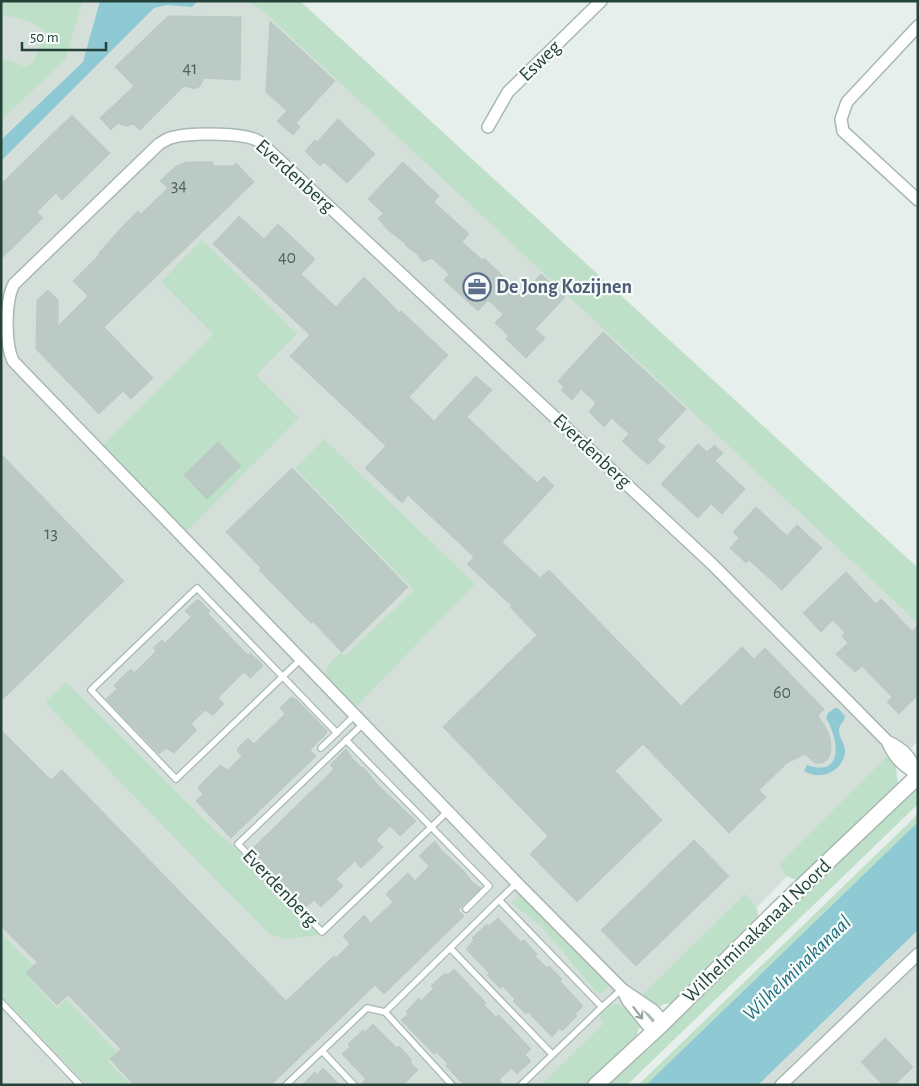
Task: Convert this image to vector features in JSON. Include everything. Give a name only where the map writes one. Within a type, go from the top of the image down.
[{"type":"street","name":"Esweg","points":[[488,127],[508,92],[601,1]]},
{"type":"street","points":[[918,26],[847,102],[841,119],[843,130],[918,200]]},
{"type":"street","name":"Everdenberg","points":[[659,1027],[628,1001],[622,989],[517,883],[13,361],[9,352],[5,328],[11,291],[14,284],[159,144],[168,138],[239,135],[255,138],[698,551],[759,610],[887,741],[900,764],[918,775]]},
{"type":"street","name":"Wilhelminakanaal Noord","points":[[596,1085],[659,1027],[778,909],[918,775]]},
{"type":"street","points":[[781,1085],[918,954]]},
{"type":"lane","points":[[301,659],[282,677],[176,778],[91,690],[197,588],[282,677],[337,733]]},
{"type":"lane","points":[[321,748],[355,715]]},
{"type":"lane","name":"Everdenberg","points":[[363,724],[238,844],[322,932],[448,811]]},
{"type":"lane","points":[[346,740],[489,886],[466,910]]},
{"type":"lane","points":[[385,1012],[517,883]]},
{"type":"lane","points":[[500,900],[602,1007]]},
{"type":"lane","points":[[450,948],[552,1054]]},
{"type":"lane","points":[[521,1085],[622,989]]},
{"type":"lane","points":[[1,1002],[80,1085]]},
{"type":"lane","points":[[286,1085],[367,1008],[385,1012],[452,1085]]},
{"type":"lane","points":[[322,1051],[354,1085]]},
{"type":"shaded area","points":[[1,1],[267,1],[918,606],[918,741],[585,1085],[1,1085]]},
{"type":"shaded area","points":[[918,930],[918,1085],[758,1085]]},
{"type":"green space","points":[[1,1],[83,1],[65,60],[1,120],[1,58],[27,67],[34,61],[45,32],[24,20],[1,15]]},
{"type":"green space","points":[[245,1],[300,1],[918,568],[918,623],[261,9]]},
{"type":"green space","points":[[202,240],[297,334],[256,375],[299,418],[187,531],[101,447],[213,334],[161,282]]},
{"type":"green space","points":[[324,439],[475,584],[355,708],[325,677],[330,663],[341,652],[345,656],[414,590],[295,468]]},
{"type":"green space","points":[[66,682],[221,836],[244,855],[320,935],[286,939],[270,935],[120,782],[47,704],[47,700]]},
{"type":"green space","points":[[888,755],[896,767],[898,786],[802,880],[788,876],[783,871],[780,863]]},
{"type":"green space","points":[[918,783],[918,804],[627,1085],[607,1085]]},
{"type":"green space","points":[[918,814],[918,822],[646,1085],[638,1085]]},
{"type":"green space","points":[[521,894],[609,986],[605,991],[598,994],[541,926],[511,903]]},
{"type":"green space","points":[[745,894],[752,901],[758,912],[755,926],[673,1003],[659,1005],[641,996]]},
{"type":"green space","points":[[1,933],[34,966],[27,975],[57,1008],[66,999],[117,1052],[108,1062],[131,1085],[87,1085],[1,996]]},
{"type":"green space","points":[[618,1004],[626,1009],[639,1024],[636,1041],[587,1085],[541,1085],[604,1023],[599,1016],[609,1006]]},
{"type":"water","points":[[100,1],[195,1],[196,3],[192,7],[167,5],[154,8],[1,161],[1,140],[83,62]]},
{"type":"water","points":[[838,708],[845,716],[839,730],[845,750],[843,760],[835,770],[829,773],[823,775],[810,774],[804,771],[807,765],[819,768],[827,766],[833,761],[835,754],[834,736],[826,718],[828,713]]},
{"type":"water","name":"Wilhelminakanaal","points":[[918,822],[918,930],[758,1085],[646,1085]]},
{"type":"building","points":[[168,16],[241,17],[240,80],[204,78],[200,86],[195,89],[184,86],[140,130],[133,124],[126,126],[118,123],[111,130],[100,118],[134,86],[115,67]]},
{"type":"building","points":[[270,21],[335,81],[296,123],[300,127],[293,135],[277,121],[287,111],[266,92]]},
{"type":"building","points":[[72,115],[110,153],[62,200],[56,193],[37,212],[43,218],[1,259],[1,184]]},
{"type":"building","points":[[338,119],[375,154],[347,183],[324,162],[320,166],[305,151],[315,140],[317,142]]},
{"type":"building","points":[[187,162],[213,162],[213,166],[233,166],[236,163],[254,182],[104,327],[153,378],[131,399],[123,391],[99,414],[36,349],[37,300],[48,290],[58,300],[58,326],[88,296],[73,281],[138,211],[141,214],[168,188],[160,181],[176,166]]},
{"type":"building","points":[[403,162],[439,196],[434,202],[469,234],[462,242],[482,260],[484,258],[522,294],[541,274],[565,297],[535,329],[545,338],[526,358],[506,339],[509,336],[495,323],[503,314],[488,300],[478,311],[444,280],[449,274],[432,258],[423,262],[417,254],[388,230],[378,218],[384,214],[368,199]]},
{"type":"building","points":[[239,216],[264,239],[278,224],[315,259],[301,274],[336,307],[364,277],[399,313],[401,311],[448,355],[409,397],[434,421],[476,376],[492,390],[467,417],[537,483],[544,476],[554,486],[502,542],[540,578],[549,570],[681,706],[742,647],[754,659],[765,648],[824,709],[818,716],[830,738],[831,751],[828,759],[822,763],[815,763],[805,754],[787,763],[759,790],[766,797],[729,833],[643,744],[615,771],[662,820],[577,902],[530,854],[548,836],[443,727],[537,635],[510,607],[512,606],[467,564],[474,557],[408,495],[402,503],[365,468],[386,446],[290,356],[310,335],[213,244]]},
{"type":"building","points":[[603,332],[686,409],[657,440],[665,447],[648,465],[622,441],[629,434],[612,418],[604,427],[589,412],[596,403],[581,389],[572,400],[561,390],[564,387],[558,381]]},
{"type":"building","points":[[218,442],[241,466],[207,499],[184,475]]},
{"type":"building","points":[[698,444],[707,452],[714,445],[723,453],[715,461],[745,489],[722,514],[711,504],[698,518],[661,484]]},
{"type":"building","points":[[1,454],[124,581],[1,701]]},
{"type":"building","points":[[292,468],[408,587],[342,652],[259,570],[261,568],[226,532]]},
{"type":"building","points":[[756,507],[787,536],[797,525],[822,548],[782,590],[749,560],[746,563],[730,548],[739,538],[733,532]]},
{"type":"building","points":[[846,572],[876,604],[881,599],[912,631],[918,626],[918,695],[899,714],[887,702],[892,697],[862,666],[855,672],[836,654],[848,643],[842,636],[845,633],[833,620],[821,632],[803,613]]},
{"type":"building","points":[[197,600],[210,611],[208,614],[248,655],[250,653],[262,664],[262,667],[250,678],[244,672],[218,698],[224,704],[213,715],[205,710],[191,724],[196,731],[174,753],[166,748],[159,754],[106,699],[117,689],[114,686],[122,677],[131,669],[134,673],[156,651],[153,648],[162,640],[165,643],[191,617],[185,611]]},
{"type":"building","points":[[291,697],[297,700],[327,733],[310,750],[316,756],[231,838],[196,801],[203,794],[198,787],[220,765],[228,770],[242,756],[237,749],[248,738],[254,744],[285,714],[280,708]]},
{"type":"building","points":[[1,730],[51,780],[62,770],[286,1001],[334,956],[336,958],[350,944],[343,936],[364,915],[371,923],[393,902],[386,894],[408,873],[415,881],[429,866],[419,856],[435,841],[441,850],[463,870],[472,882],[481,888],[458,910],[464,916],[384,994],[375,985],[271,1085],[134,1085],[110,1059],[121,1049],[68,995],[57,1005],[26,973],[37,962],[1,926]]},
{"type":"building","points":[[346,749],[377,784],[416,821],[400,836],[390,826],[376,840],[383,847],[361,868],[355,861],[336,879],[343,886],[321,907],[314,900],[306,907],[251,850],[334,769],[330,765]]},
{"type":"building","points":[[694,840],[729,876],[636,966],[601,930]]},
{"type":"building","points":[[498,918],[521,942],[524,940],[537,954],[535,956],[547,968],[549,966],[562,979],[560,981],[583,1006],[575,1014],[577,1016],[562,1031],[560,1028],[552,1037],[528,1012],[526,1014],[513,1001],[515,999],[503,986],[500,988],[487,975],[489,973],[466,949],[474,940],[472,938],[487,924],[489,926]]},
{"type":"building","points":[[454,969],[486,1003],[484,1005],[496,1017],[499,1015],[531,1049],[525,1055],[531,1061],[517,1074],[511,1068],[499,1080],[503,1085],[464,1085],[446,1066],[448,1064],[436,1052],[434,1054],[401,1020],[408,1014],[406,1012],[419,998],[421,1001],[434,988],[431,986],[445,973],[447,975]]},
{"type":"building","points":[[373,1024],[397,1048],[399,1046],[412,1060],[410,1062],[418,1070],[403,1085],[360,1085],[366,1079],[342,1054],[350,1047],[348,1044],[363,1030],[365,1032]]},
{"type":"building","points":[[885,1038],[913,1067],[895,1085],[883,1085],[861,1062]]},
{"type":"building","points":[[323,1068],[340,1085],[302,1085],[315,1072],[317,1075]]},
{"type":"place","name":"De Jong Kozijnen","points":[[477,287]]}]
